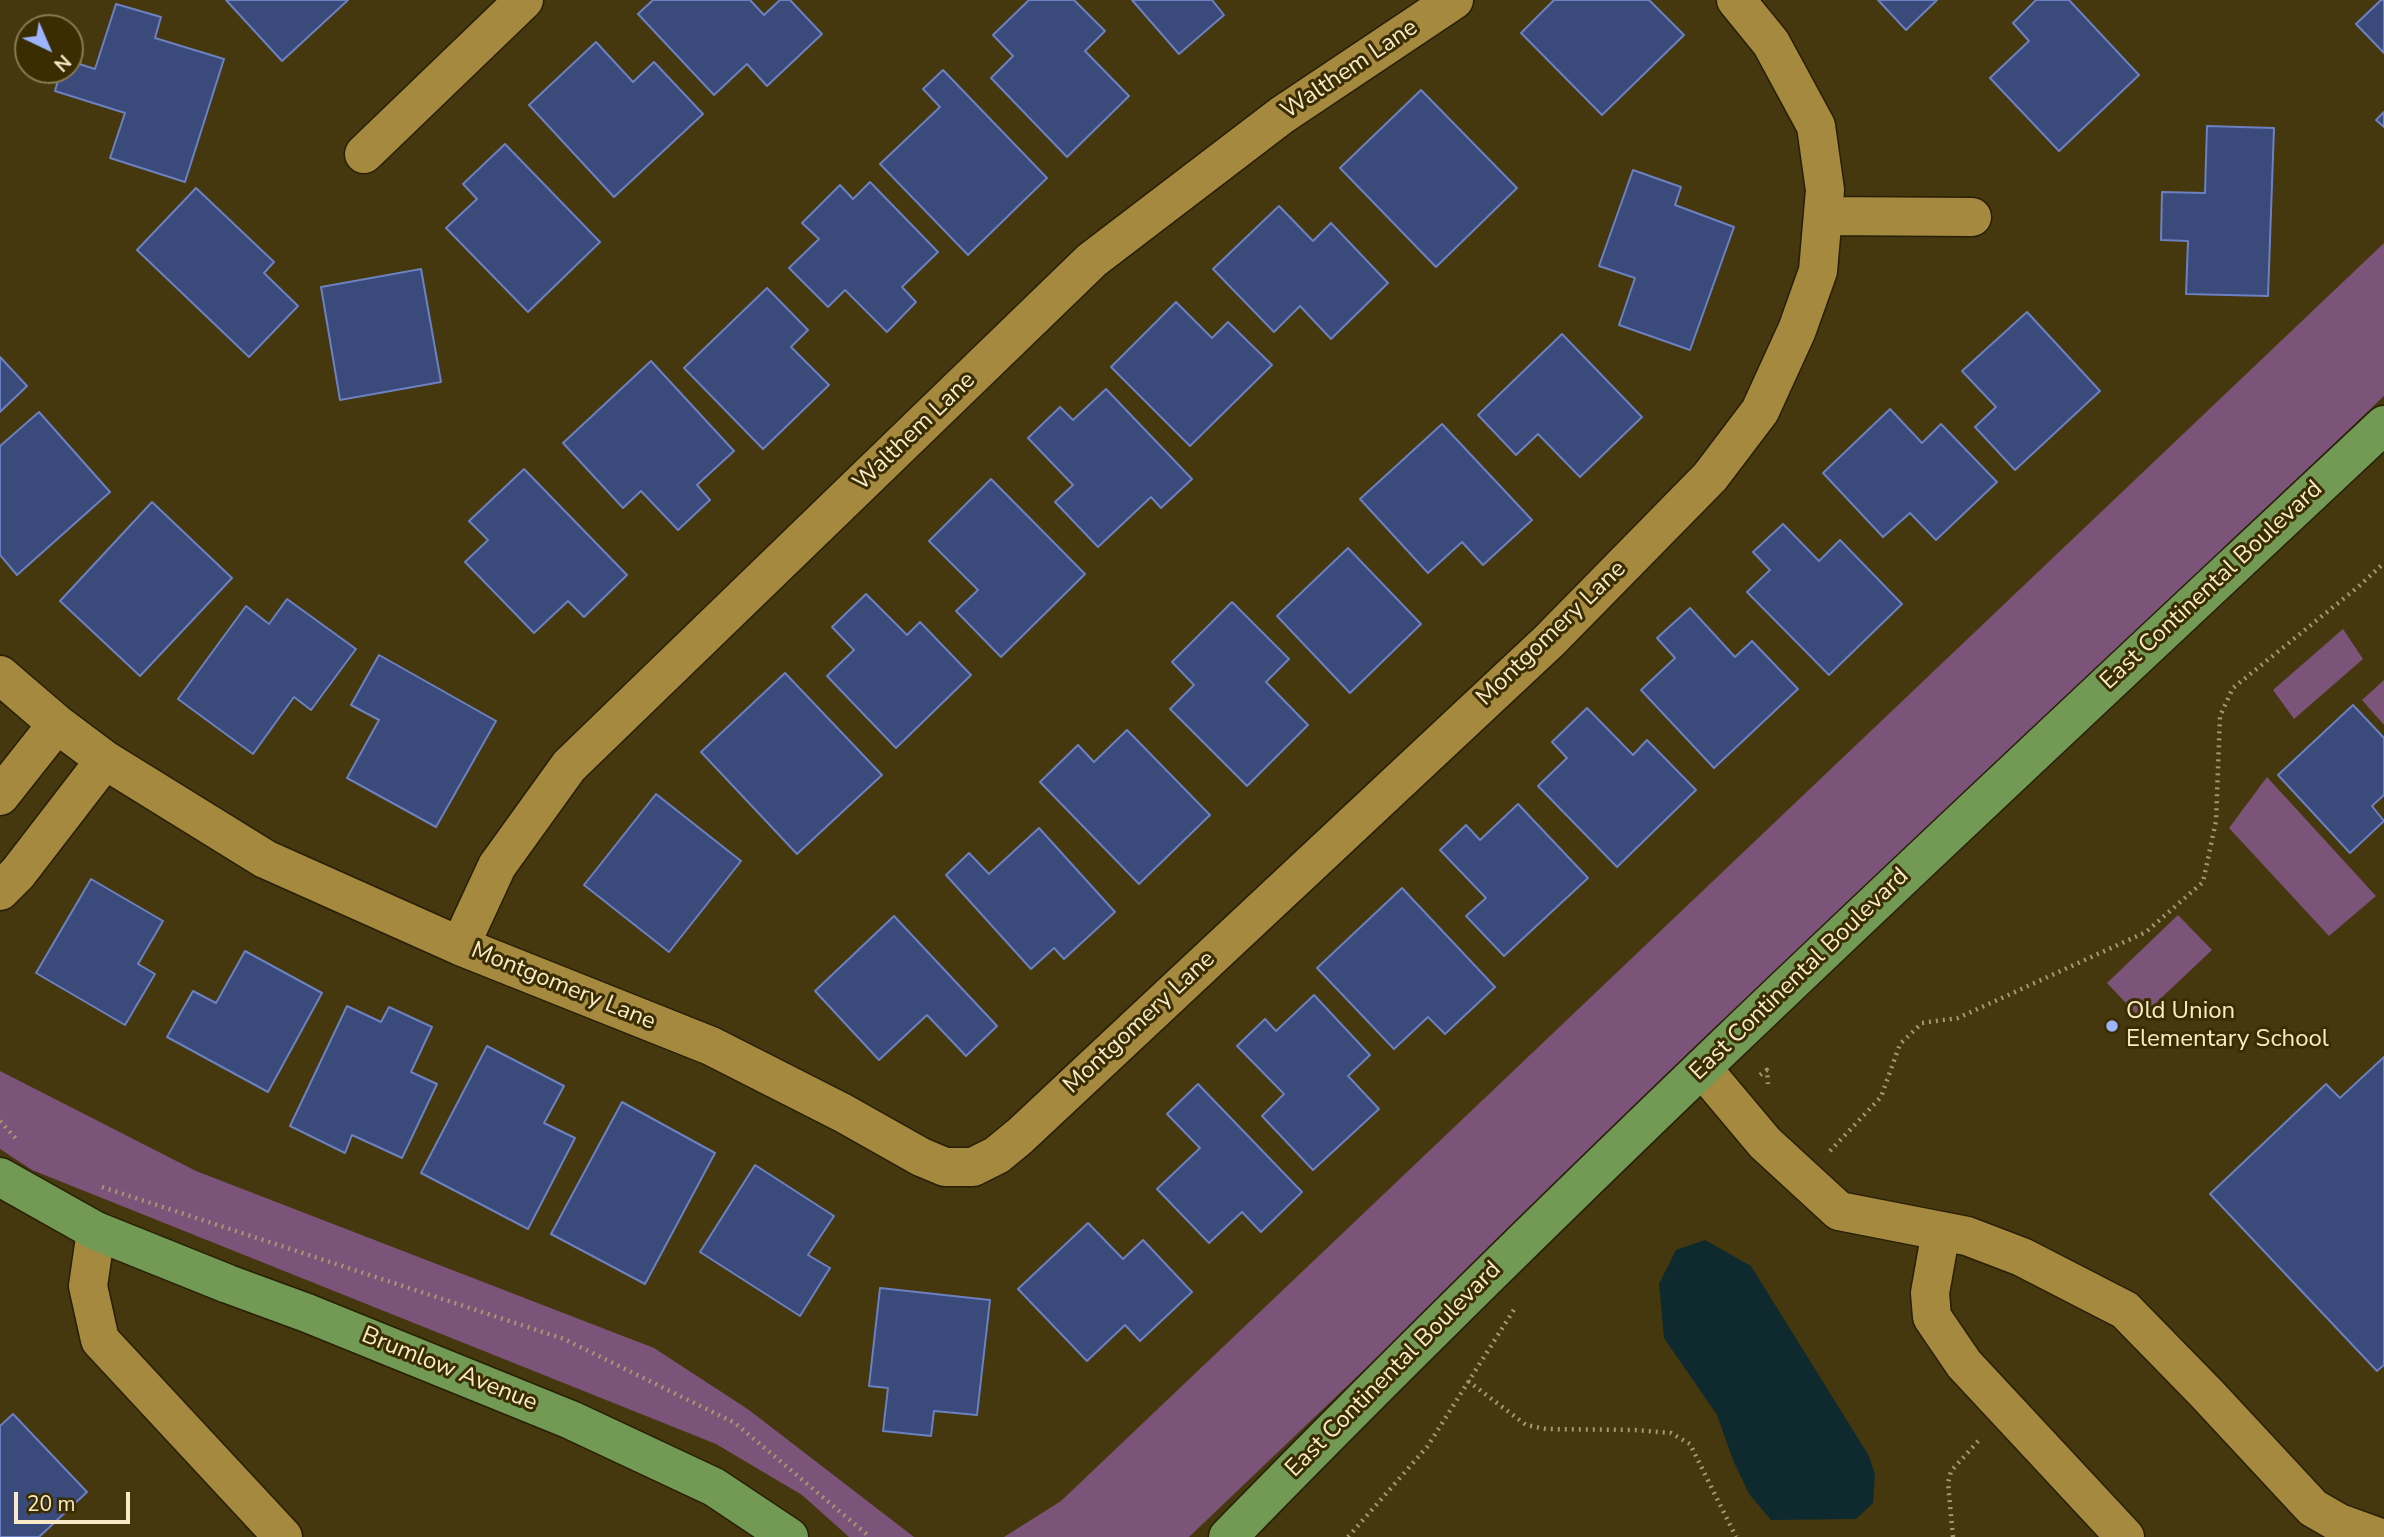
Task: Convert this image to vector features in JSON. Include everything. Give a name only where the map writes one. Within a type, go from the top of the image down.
[{"type":"main road","name":"East Continental Boulevard","points":[[1228,1537],[1380,1381],[1834,941],[2384,425]]},
{"type":"main road","name":"Brumlow Avenue","points":[[0,1177],[96,1231],[228,1284],[307,1312],[571,1420],[714,1488],[789,1537]]},
{"type":"street","points":[[364,154],[524,0]]},
{"type":"street","name":"Walthem Lane","points":[[460,946],[497,866],[569,766],[1092,260],[1282,115],[1454,0]]},
{"type":"street","name":"Montgomery Lane","points":[[0,675],[57,724],[105,760],[265,859],[460,946],[711,1046],[843,1113],[920,1157],[945,1167],[973,1167],[997,1155],[1020,1136],[1549,641],[1710,477],[1760,411],[1797,330],[1818,271],[1825,190],[1816,125],[1771,43],[1736,0]]},
{"type":"street","points":[[1823,216],[1972,217]]},
{"type":"street","points":[[0,796],[57,724]]},
{"type":"street","points":[[0,891],[18,873],[105,760]]},
{"type":"street","points":[[1702,1068],[1765,1143],[1839,1211],[1967,1236],[2022,1257],[2125,1310],[2313,1508],[2339,1523],[2378,1537]]},
{"type":"street","points":[[96,1231],[88,1286],[100,1340],[283,1537]]},
{"type":"street","points":[[1941,1231],[1930,1293],[1932,1317],[1964,1364],[2125,1537]]},
{"type":"path","points":[[1820,1152],[1829,1152],[1881,1097],[1900,1044],[1922,1023],[1958,1018],[2146,932],[2203,882],[2216,821],[2220,716],[2233,688],[2384,563]]},
{"type":"path","points":[[1728,1098],[1767,1070],[1767,1082],[1774,1092]]},
{"type":"path","points":[[0,1121],[23,1147]]},
{"type":"path","points":[[98,1186],[564,1339],[735,1423],[870,1537]]},
{"type":"path","points":[[1348,1537],[1427,1447],[1520,1300]]},
{"type":"path","points":[[1468,1381],[1526,1425],[1546,1429],[1671,1433],[1690,1444],[1736,1537]]},
{"type":"path","points":[[1953,1537],[1948,1482],[1951,1471],[2006,1409]]},
{"type":"shaded area","points":[[2384,243],[2384,396],[1189,1537],[1004,1537],[1061,1501]]},
{"type":"shaded area","points":[[2343,629],[2363,659],[2294,719],[2273,690]]},
{"type":"shaded area","points":[[2384,680],[2384,725],[2362,700]]},
{"type":"shaded area","points":[[2267,777],[2376,896],[2329,936],[2229,828]]},
{"type":"shaded area","points":[[2178,915],[2212,950],[2140,1018],[2107,983]]},
{"type":"shaded area","points":[[0,1071],[196,1171],[654,1348],[749,1410],[914,1537],[849,1537],[802,1495],[716,1444],[32,1170],[0,1149]]},
{"type":"water","points":[[1705,1240],[1751,1266],[1869,1456],[1875,1475],[1873,1503],[1856,1519],[1771,1520],[1749,1494],[1717,1415],[1664,1338],[1659,1284],[1676,1250]]},
{"type":"building","points":[[226,0],[348,0],[282,61]]},
{"type":"building","points":[[653,0],[750,0],[764,15],[780,0],[790,0],[822,34],[767,86],[747,64],[714,95],[638,14]]},
{"type":"building","points":[[1029,0],[1074,0],[1105,31],[1085,51],[1129,96],[1067,157],[991,78],[1013,56],[993,35]]},
{"type":"building","points":[[1132,0],[1212,0],[1224,15],[1179,54]]},
{"type":"building","points":[[1554,0],[1649,0],[1684,35],[1602,115],[1521,33]]},
{"type":"building","points":[[1878,0],[1937,0],[1906,30]]},
{"type":"building","points":[[2036,0],[2069,0],[2139,75],[2059,151],[1990,78],[2029,41],[2013,23]]},
{"type":"building","points":[[2384,0],[2384,53],[2356,24]]},
{"type":"building","points":[[116,4],[161,17],[155,38],[224,59],[185,182],[110,158],[125,113],[55,91],[57,84],[84,84],[84,65],[95,69]]},
{"type":"building","points":[[596,42],[633,82],[654,62],[703,114],[614,197],[529,105]]},
{"type":"building","points":[[943,70],[1047,178],[968,255],[880,164],[940,107],[923,89]]},
{"type":"building","points":[[1421,90],[1517,188],[1436,267],[1340,168]]},
{"type":"building","points":[[2384,112],[2384,127],[2376,120]]},
{"type":"building","points":[[2207,126],[2274,128],[2268,296],[2186,294],[2188,241],[2161,240],[2162,192],[2205,193]]},
{"type":"building","points":[[505,144],[600,242],[528,312],[446,228],[477,199],[463,184]]},
{"type":"building","points":[[1633,170],[1681,187],[1675,205],[1734,227],[1690,350],[1619,325],[1635,278],[1599,266]]},
{"type":"building","points":[[870,182],[938,252],[902,287],[916,302],[887,332],[845,290],[828,307],[789,268],[819,239],[802,223],[840,185],[853,199]]},
{"type":"building","points":[[196,188],[274,262],[264,273],[298,306],[249,357],[137,250]]},
{"type":"building","points":[[1279,206],[1313,241],[1331,223],[1388,283],[1331,339],[1300,306],[1274,332],[1213,269]]},
{"type":"building","points":[[421,269],[441,382],[340,400],[321,287]]},
{"type":"building","points":[[767,288],[808,330],[791,347],[829,385],[763,449],[684,368]]},
{"type":"building","points":[[1176,302],[1212,338],[1228,322],[1272,365],[1190,446],[1111,367]]},
{"type":"building","points":[[2027,312],[2100,391],[2015,470],[1975,427],[1996,407],[1962,371]]},
{"type":"building","points":[[1562,334],[1642,417],[1580,477],[1538,434],[1516,455],[1478,415]]},
{"type":"building","points":[[0,357],[27,386],[0,412]]},
{"type":"building","points":[[651,361],[734,451],[697,485],[710,500],[678,530],[641,491],[623,508],[563,443]]},
{"type":"building","points":[[1106,389],[1192,479],[1161,508],[1151,497],[1098,547],[1055,502],[1073,485],[1028,438],[1060,407],[1073,420]]},
{"type":"building","points":[[1890,409],[1922,443],[1941,424],[1997,482],[1936,540],[1910,513],[1883,537],[1823,473]]},
{"type":"building","points":[[39,412],[110,492],[17,575],[0,555],[0,446]]},
{"type":"building","points":[[1442,424],[1532,520],[1483,565],[1462,542],[1428,573],[1360,499]]},
{"type":"building","points":[[524,469],[627,575],[584,617],[568,601],[534,633],[465,562],[488,540],[469,521]]},
{"type":"building","points":[[991,479],[1085,574],[1001,657],[956,611],[978,590],[929,541]]},
{"type":"building","points":[[152,502],[232,578],[140,676],[60,601]]},
{"type":"building","points":[[1783,524],[1819,561],[1840,540],[1902,604],[1829,675],[1747,592],[1770,570],[1753,552]]},
{"type":"building","points":[[1348,548],[1421,624],[1350,693],[1277,616]]},
{"type":"building","points":[[866,594],[907,635],[920,622],[971,675],[896,748],[827,676],[854,650],[832,627]]},
{"type":"building","points":[[287,599],[356,649],[311,710],[294,697],[253,754],[178,699],[246,606],[269,624]]},
{"type":"building","points":[[1232,602],[1289,659],[1266,682],[1308,725],[1247,786],[1170,709],[1194,685],[1172,662]]},
{"type":"building","points":[[1690,608],[1735,657],[1752,641],[1798,689],[1714,768],[1641,690],[1675,658],[1657,638]]},
{"type":"building","points":[[379,655],[496,721],[436,827],[347,778],[379,720],[351,705]]},
{"type":"building","points":[[785,673],[882,775],[797,854],[701,752]]},
{"type":"building","points":[[2353,705],[2384,738],[2384,795],[2372,806],[2384,821],[2350,853],[2278,775]]},
{"type":"building","points":[[1587,708],[1633,755],[1647,740],[1696,790],[1617,867],[1538,786],[1567,758],[1552,742]]},
{"type":"building","points":[[1127,730],[1210,815],[1139,884],[1040,782],[1078,745],[1094,762]]},
{"type":"building","points":[[656,794],[741,861],[669,952],[584,885]]},
{"type":"building","points":[[1518,804],[1588,878],[1504,956],[1466,916],[1486,898],[1440,850],[1466,825],[1480,840]]},
{"type":"building","points":[[1039,828],[1115,912],[1064,959],[1054,948],[1031,969],[946,875],[969,853],[989,874]]},
{"type":"building","points":[[91,879],[163,921],[138,964],[155,974],[125,1025],[36,973]]},
{"type":"building","points":[[1402,888],[1495,987],[1445,1034],[1428,1017],[1394,1049],[1317,968]]},
{"type":"building","points":[[894,916],[997,1026],[966,1056],[927,1015],[879,1060],[815,991]]},
{"type":"building","points":[[245,951],[322,993],[268,1092],[167,1037],[193,991],[216,1003]]},
{"type":"building","points":[[1314,995],[1370,1055],[1348,1076],[1379,1109],[1313,1170],[1262,1116],[1284,1094],[1237,1046],[1265,1019],[1276,1031]]},
{"type":"building","points":[[347,1006],[381,1022],[389,1007],[432,1027],[411,1072],[437,1084],[402,1158],[352,1135],[345,1153],[290,1126]]},
{"type":"building","points":[[487,1046],[564,1086],[544,1123],[575,1138],[528,1229],[421,1173]]},
{"type":"building","name":"Old Union Elementary School","points":[[2384,1057],[2384,1365],[2377,1371],[2210,1194],[2326,1084],[2340,1098]]},
{"type":"building","points":[[1198,1084],[1302,1192],[1261,1232],[1242,1212],[1209,1243],[1157,1189],[1200,1148],[1167,1114]]},
{"type":"building","points":[[622,1102],[715,1153],[645,1284],[551,1234]]},
{"type":"building","points":[[755,1165],[834,1216],[808,1255],[830,1268],[800,1316],[700,1252]]},
{"type":"building","points":[[1088,1223],[1123,1259],[1143,1240],[1192,1292],[1140,1341],[1125,1325],[1087,1361],[1018,1289]]},
{"type":"building","points":[[880,1288],[990,1300],[977,1415],[934,1411],[931,1436],[883,1431],[888,1388],[869,1386]]},
{"type":"building","points":[[13,1414],[87,1492],[39,1537],[0,1537],[0,1426]]},
{"type":"place","name":"Old Union Elementary School","points":[[2112,1026]]}]
